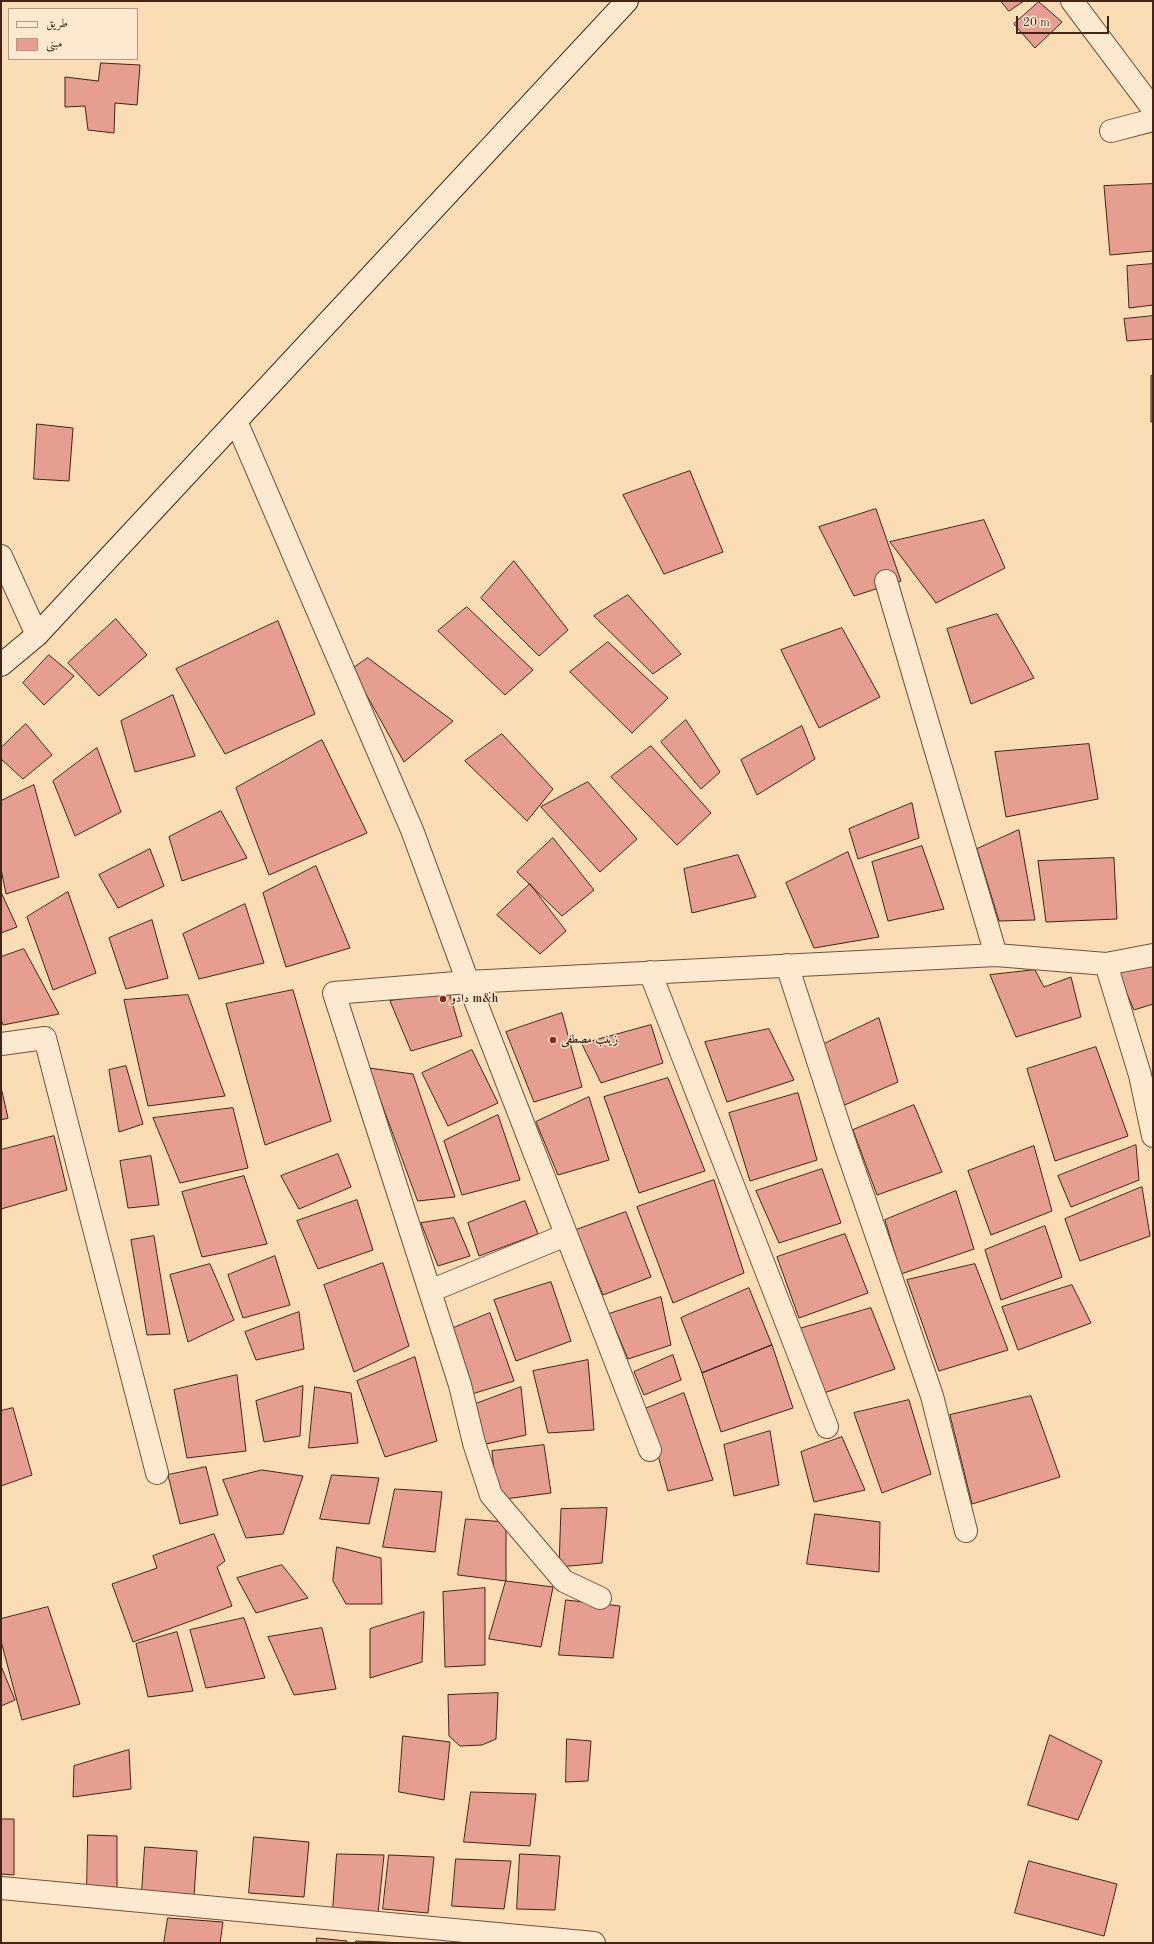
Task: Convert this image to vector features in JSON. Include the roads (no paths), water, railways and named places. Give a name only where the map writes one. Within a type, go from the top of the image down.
[{"type":"street","points":[[1,665],[36,635],[627,1]]},
{"type":"street","points":[[1072,1],[1153,109]]},
{"type":"street","points":[[1111,131],[1153,120]]},
{"type":"street","points":[[236,421],[412,830],[468,982],[650,1450]]},
{"type":"street","points":[[1,556],[36,635]]},
{"type":"street","points":[[886,581],[996,955]]},
{"type":"street","points":[[600,1598],[564,1581],[490,1495],[474,1443],[460,1385],[334,993],[468,982],[996,955],[1106,964],[1153,955]]},
{"type":"street","points":[[1106,964],[1140,1075],[1153,1136]]},
{"type":"street","points":[[787,965],[843,1138],[932,1396],[966,1531]]},
{"type":"street","points":[[650,972],[827,1427]]},
{"type":"street","points":[[1,1044],[45,1038],[157,1473]]},
{"type":"street","points":[[430,1290],[566,1235]]},
{"type":"street","points":[[1,1888],[594,1943]]},
{"type":"place","name":"دادو m&h","points":[[443,999]]},
{"type":"place","name":"زينب مصطفى","points":[[553,1040]]}]
